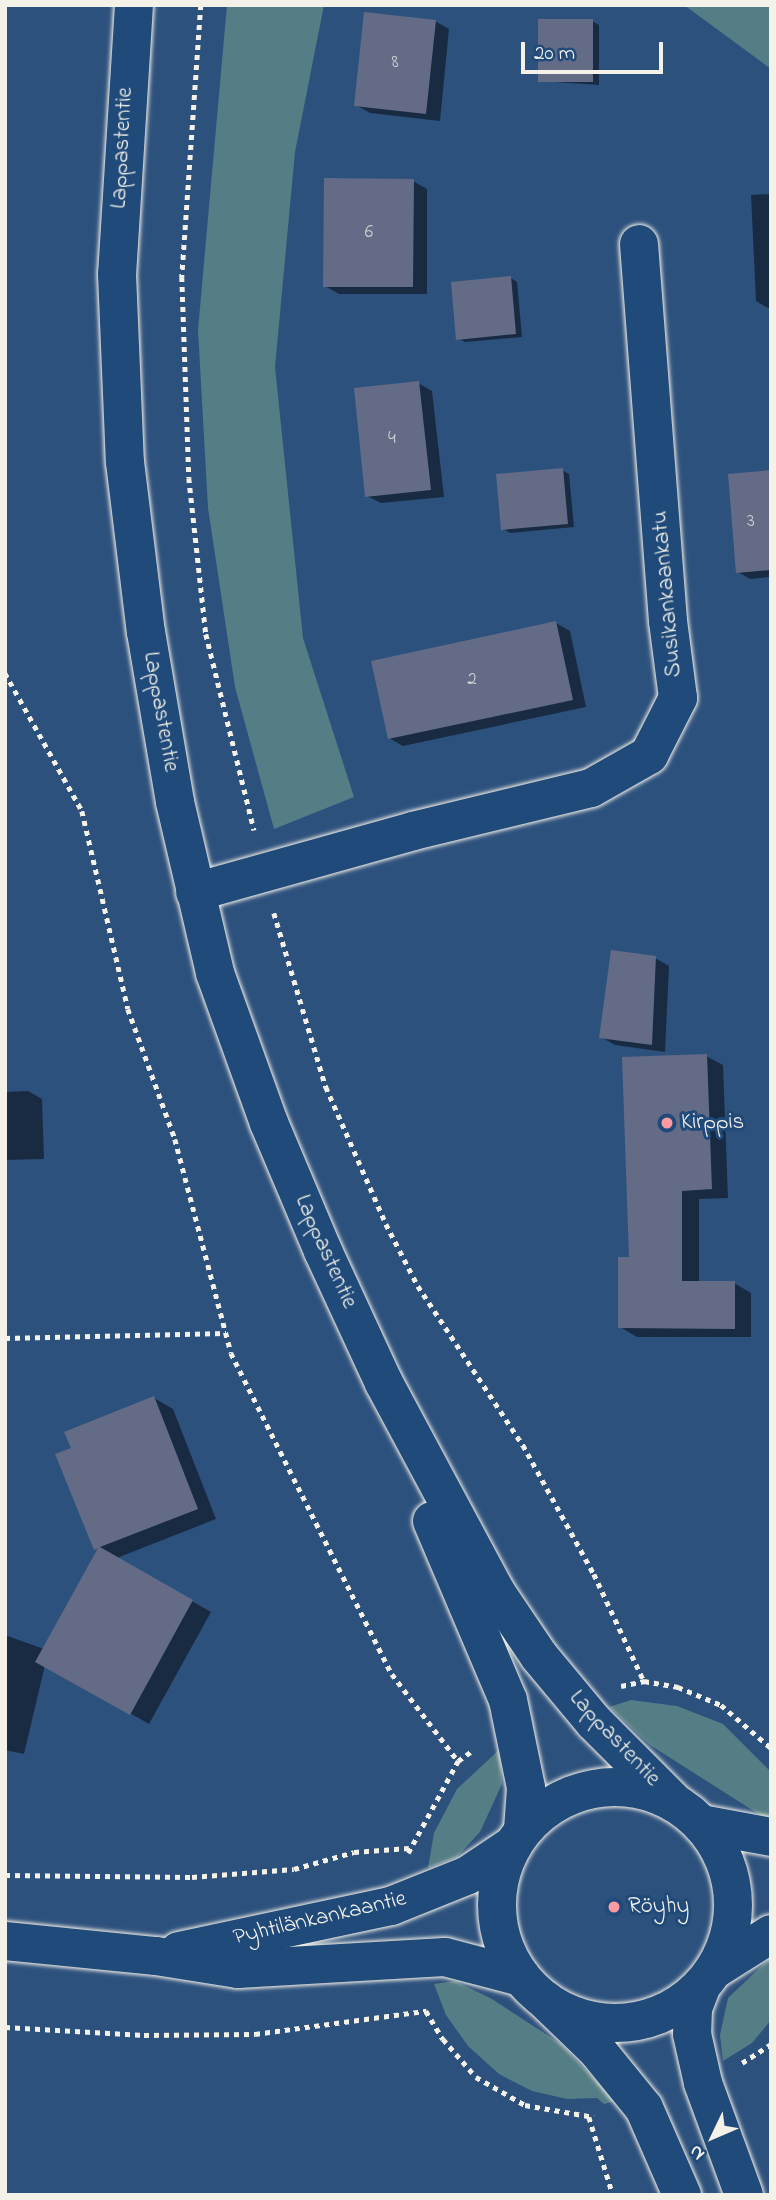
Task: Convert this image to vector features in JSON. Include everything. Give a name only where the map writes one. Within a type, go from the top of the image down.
[{"type":"street","name":"Lappastentie","points":[[134,5],[128,45],[117,274],[125,462],[146,632],[195,892],[215,973],[269,1123],[384,1383],[496,1592],[539,1656],[594,1722],[688,1814]]},
{"type":"street","name":"Susikankaankatu","points":[[195,892],[413,831],[591,788],[649,755],[678,698],[668,621],[639,244]]},
{"type":"street","name":"Lappastentie","points":[[384,1383],[432,1520],[508,1700],[526,1788],[518,1838]]},
{"type":"street","points":[[682,2195],[644,2108],[596,2049],[533,1989],[504,1946],[497,1912],[500,1877],[518,1838],[550,1805],[603,1787],[641,1789],[688,1814],[771,1837]]},
{"type":"street","points":[[688,1814],[723,1856],[732,1894],[730,1934],[693,2009],[692,2034],[703,2083],[744,2195]]},
{"type":"street","name":"Pyhtilänkankaantie","points":[[156,1956],[391,1906],[468,1875],[518,1838]]},
{"type":"street","points":[[533,1989],[587,2020],[634,2022],[664,2013],[708,1977],[771,1934]]},
{"type":"street","name":"Pyhtilänkankaantie","points":[[5,1941],[156,1956],[238,1969],[446,1957],[533,1989]]},
{"type":"path","points":[[5,673],[82,811],[128,1009],[175,1139],[231,1353],[392,1674],[458,1760]]},
{"type":"path","points":[[5,1338],[226,1333]]},
{"type":"path","points":[[5,1875],[192,1877],[294,1869],[354,1852],[409,1848]]},
{"type":"path","points":[[5,2027],[144,2035],[255,2034],[426,2011],[450,2049],[476,2077],[525,2105],[589,2117],[644,2108]]},
{"type":"path","points":[[703,2083],[770,2046]]},
{"type":"path","points":[[589,2117],[613,2195]]},
{"type":"green space","points":[[227,5],[324,5],[295,152],[275,367],[303,638],[354,797],[274,829],[235,687],[208,508],[198,330]]},
{"type":"green space","points":[[684,5],[771,5],[771,69]]},
{"type":"green space","points":[[631,1700],[677,1706],[723,1724],[771,1772],[771,1822],[650,1745],[609,1707]]},
{"type":"green space","points":[[500,1749],[502,1784],[480,1832],[457,1857],[428,1868],[434,1833],[457,1789]]},
{"type":"green space","points":[[771,1957],[771,2020],[752,2043],[723,2061],[720,2035],[728,1998]]},
{"type":"green space","points":[[455,1981],[492,1999],[561,2044],[615,2101],[604,2104],[597,2098],[567,2099],[532,2091],[499,2074],[468,2046],[446,2015],[434,1984]]},
{"type":"building","points":[[364,12],[436,20],[426,114],[354,106]]},
{"type":"building","points":[[538,19],[593,19],[593,82],[538,82]]},
{"type":"building","points":[[324,178],[414,179],[413,287],[323,287]]},
{"type":"building","points":[[511,276],[516,334],[456,340],[451,282]]},
{"type":"building","points":[[419,381],[431,490],[365,497],[354,388]]},
{"type":"building","points":[[563,468],[568,524],[501,530],[496,474]]},
{"type":"building","points":[[771,470],[771,570],[736,573],[728,474]]},
{"type":"building","points":[[556,621],[573,700],[388,739],[371,661]]},
{"type":"building","points":[[611,950],[656,956],[652,1045],[599,1038]]},
{"type":"building","points":[[707,1054],[712,1189],[682,1191],[682,1281],[735,1281],[735,1329],[618,1328],[618,1257],[629,1257],[622,1057]]},
{"type":"building","points":[[154,1396],[198,1509],[100,1547],[193,1600],[130,1715],[35,1662],[98,1548],[94,1550],[55,1454],[71,1448],[64,1432]]},
{"type":"place","name":"Kirppis","points":[[667,1123]]},
{"type":"place","name":"Röyhy","points":[[614,1907]]}]
